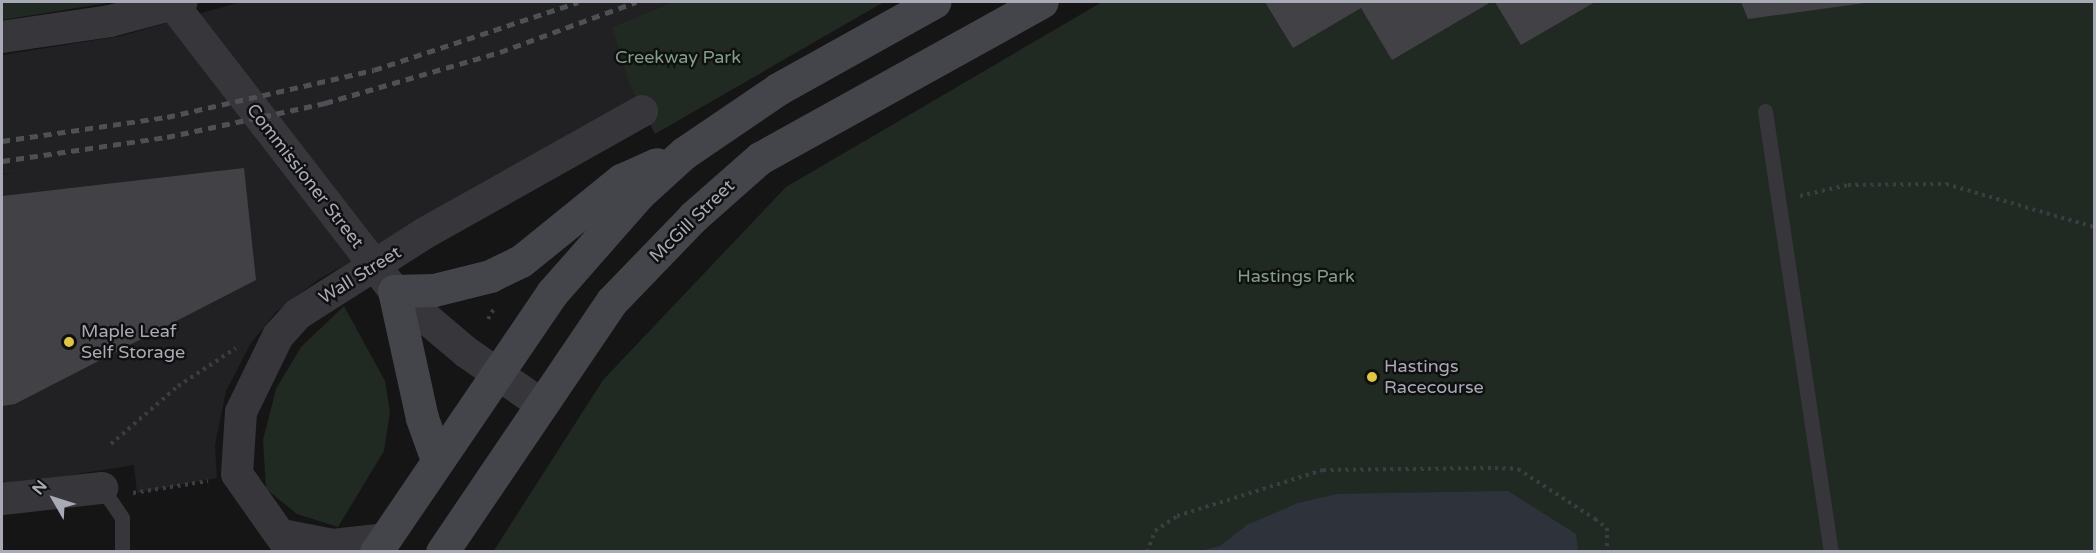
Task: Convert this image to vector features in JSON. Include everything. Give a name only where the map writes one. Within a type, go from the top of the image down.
[{"type":"main road","points":[[380,545],[495,372],[592,245],[684,153],[778,88],[934,2]]},
{"type":"main road","name":"McGill Street","points":[[442,552],[538,402],[612,301],[693,217],[760,158],[1042,2]]},
{"type":"main road","points":[[437,460],[422,418],[394,291],[434,291],[490,276],[521,261],[621,180],[684,153]]},
{"type":"street","name":"Commissioner Street","points":[[171,2],[394,291],[495,372],[538,402]]},
{"type":"street","points":[[2,37],[110,21],[182,2]]},
{"type":"street","name":"Wall Street","points":[[380,545],[287,543],[237,474],[236,442],[252,383],[278,336],[298,314],[425,233],[642,111]]},
{"type":"street","points":[[2,499],[102,488]]},
{"type":"lane","points":[[1765,111],[1831,552]]},
{"type":"lane","points":[[102,488],[122,518],[122,552]]},
{"type":"path","points":[[1779,201],[1848,185],[1946,184],[2094,227]]},
{"type":"path","points":[[111,444],[178,386],[244,344]]},
{"type":"path","points":[[1147,552],[1155,531],[1177,516],[1323,470],[1495,468],[1518,469],[1595,519],[1607,528],[1607,552]]},
{"type":"path","points":[[102,488],[141,493],[212,480]]},
{"type":"shaded area","points":[[241,2],[673,2],[612,27],[638,102],[319,279],[276,312],[251,343],[226,391],[215,445],[217,478],[137,493],[134,465],[2,486],[2,175],[14,173],[2,174],[2,55],[121,36]]},
{"type":"shaded area","points":[[1508,491],[1576,534],[1578,551],[1200,551],[1220,546],[1247,525],[1298,503],[1337,494]]},
{"type":"green space","points":[[2,2],[114,2],[2,20]]},
{"type":"green space","name":"Creekway Park","points":[[673,2],[884,2],[655,134],[629,83],[612,27]]},
{"type":"green space","name":"Hastings Racecourse","points":[[1102,2],[2094,2],[2094,551],[493,552],[603,380],[786,187]]},
{"type":"green space","points":[[344,306],[385,381],[390,412],[384,451],[338,527],[297,514],[266,489],[263,440],[276,389],[301,347]]},
{"type":"building","points":[[1265,2],[1491,2],[1392,60],[1361,8],[1293,48]]},
{"type":"building","points":[[1495,2],[1595,2],[1521,45]]},
{"type":"building","points":[[1741,2],[1865,2],[1865,3],[1748,19]]},
{"type":"building","name":"Maple Leaf Self Storage","points":[[244,168],[256,280],[15,404],[2,406],[2,196]]},
{"type":"railway","points":[[2,141],[167,117],[374,70],[578,2]]},
{"type":"railway","points":[[2,161],[167,137],[325,103],[500,52],[636,2]]},
{"type":"place","name":"Maple Leaf Self Storage","points":[[69,342]]},
{"type":"place","name":"Hastings Racecourse","points":[[1372,377]]},
{"type":"park label","name":"Hastings Park","points":[[1296,276]]}]
